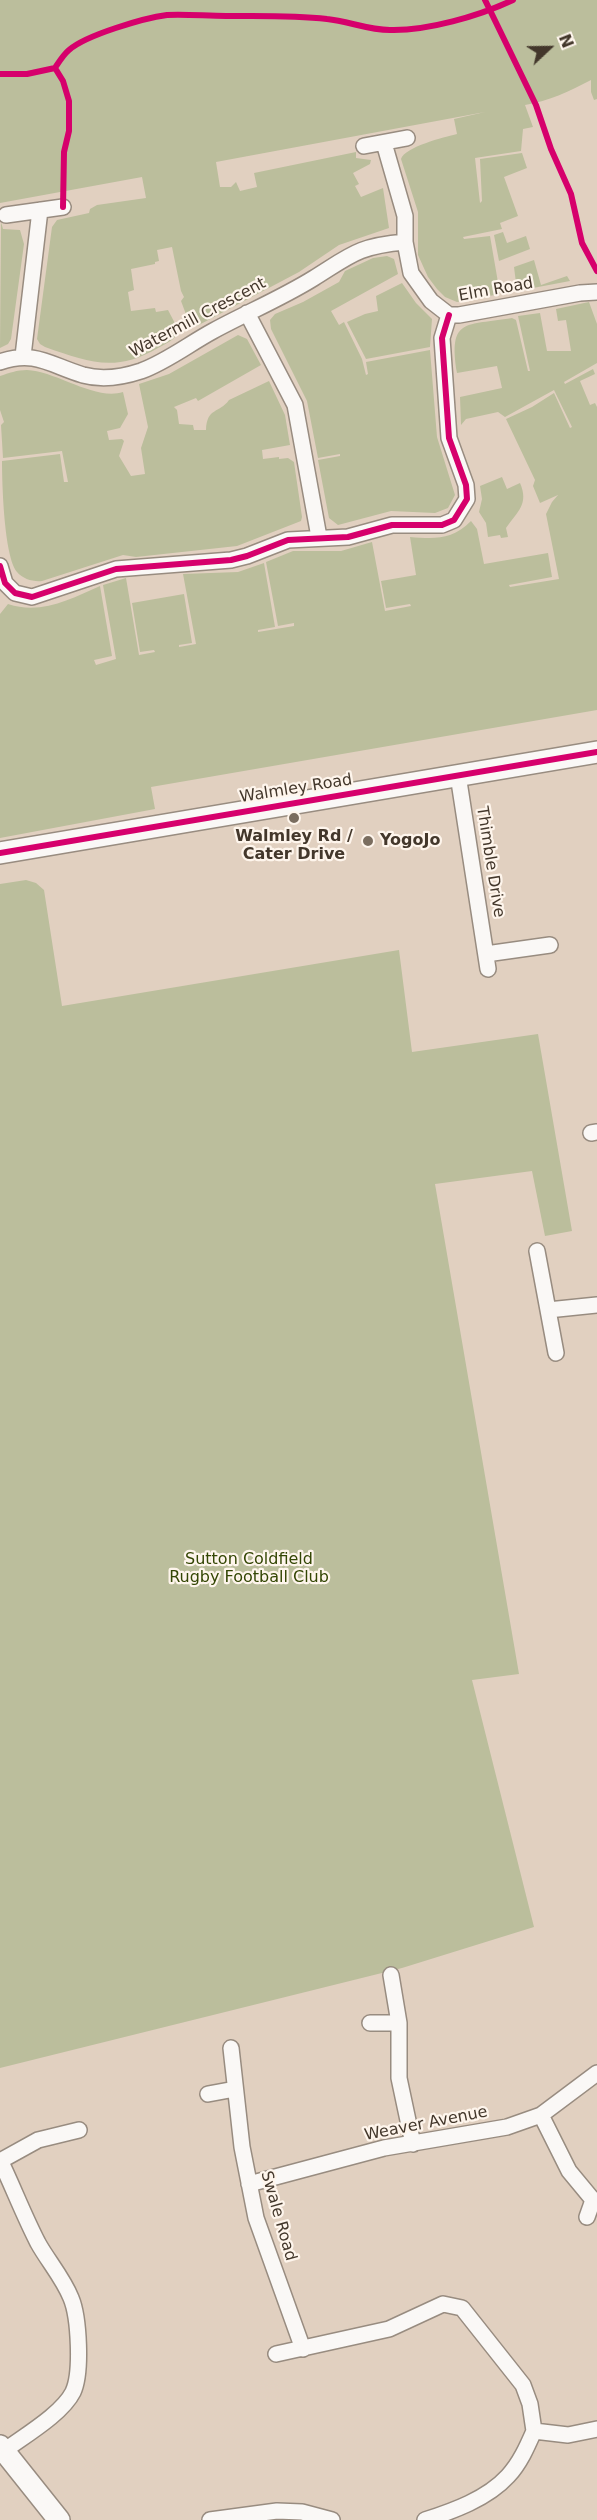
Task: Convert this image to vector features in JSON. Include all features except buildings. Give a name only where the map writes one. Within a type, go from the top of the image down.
[{"type":"main road","name":"Walmley Road","points":[[0,853],[597,752]]},
{"type":"main road","points":[[2,2449],[59,2520]]},
{"type":"street","points":[[364,146],[407,138]]},
{"type":"street","name":"Elm Road","points":[[384,143],[405,216],[407,261],[416,283],[431,302],[448,315],[597,292]]},
{"type":"street","points":[[6,215],[63,207]]},
{"type":"street","points":[[23,356],[40,210]]},
{"type":"street","name":"Watermill Crescent","points":[[0,362],[23,356],[40,358],[84,375],[119,376],[143,370],[313,279],[356,251],[379,244],[405,242]]},
{"type":"street","points":[[247,313],[295,405],[319,537]]},
{"type":"street","points":[[0,566],[5,583],[15,593],[32,597],[116,569],[231,560],[288,540],[348,537],[392,525],[442,525],[454,520],[462,510],[466,499],[466,486],[448,438],[442,338],[448,315]]},
{"type":"street","name":"Thimble Drive","points":[[458,776],[487,962],[550,945]]},
{"type":"street","points":[[537,1251],[556,1353]]},
{"type":"street","points":[[548,1310],[597,1305]]},
{"type":"street","points":[[391,1975],[399,2023],[399,2078],[413,2144]]},
{"type":"street","points":[[370,2023],[399,2023]]},
{"type":"street","name":"Swale Road","points":[[231,2048],[242,2147],[256,2218],[303,2349]]},
{"type":"street","name":"Weaver Avenue","points":[[249,2184],[384,2148],[496,2130],[541,2115],[597,2073]]},
{"type":"street","points":[[208,2094],[235,2089]]},
{"type":"street","points":[[541,2115],[569,2171],[595,2200],[587,2217]]},
{"type":"street","points":[[2,2449],[66,2402],[74,2391],[78,2343],[71,2297],[38,2242],[0,2160],[38,2140],[79,2130]]},
{"type":"street","points":[[276,2354],[389,2329],[443,2304],[462,2308],[523,2385],[530,2404],[534,2431],[521,2458],[503,2481],[468,2503],[448,2513],[425,2520]]},
{"type":"street","points":[[534,2431],[568,2435],[597,2429]]},
{"type":"street","points":[[210,2520],[277,2511],[302,2512],[332,2520]]},
{"type":"green space","points":[[0,0],[597,0],[597,99],[594,100],[591,92],[591,80],[559,95],[525,105],[533,127],[523,129],[521,151],[475,158],[480,203],[482,201],[480,159],[522,153],[527,168],[504,177],[518,216],[500,223],[502,229],[463,237],[464,239],[490,236],[500,294],[457,302],[445,297],[428,277],[418,255],[418,212],[401,159],[410,150],[457,134],[454,119],[485,112],[216,162],[220,187],[231,187],[236,182],[240,191],[257,187],[254,173],[356,152],[356,158],[371,160],[370,164],[353,173],[359,184],[355,186],[361,197],[383,188],[389,228],[339,245],[299,272],[197,326],[190,325],[181,301],[184,297],[172,247],[157,250],[159,261],[155,264],[131,269],[134,290],[128,292],[131,311],[155,308],[156,312],[168,310],[179,331],[173,339],[143,356],[115,363],[88,360],[45,347],[37,339],[52,227],[57,220],[89,213],[90,209],[97,205],[146,198],[142,177],[0,203]]},
{"type":"green space","points":[[1,222],[3,229],[20,230],[24,244],[11,339],[8,344],[0,348]]},
{"type":"green space","points":[[503,232],[507,243],[526,236],[530,249],[499,261],[494,235]]},
{"type":"green space","points":[[387,256],[394,259],[398,274],[331,311],[339,325],[344,322],[362,359],[366,375],[368,374],[366,362],[430,350],[437,437],[455,495],[448,508],[435,513],[391,511],[338,525],[329,518],[318,460],[340,456],[340,454],[318,458],[307,401],[271,329],[270,320],[275,314],[339,282],[345,271],[373,258]]},
{"type":"green space","points":[[534,260],[541,285],[567,276],[570,281],[517,291],[514,267]]},
{"type":"green space","points":[[402,283],[416,303],[432,319],[430,347],[366,359],[347,322],[378,311],[376,296]]},
{"type":"green space","points":[[589,302],[597,324],[597,363],[564,382],[565,384],[593,369],[595,374],[580,381],[590,405],[595,403],[597,407],[597,710],[151,787],[155,809],[0,838],[0,614],[8,604],[32,608],[44,607],[100,586],[112,656],[94,660],[96,665],[116,659],[103,585],[126,578],[139,655],[155,652],[154,650],[140,652],[132,603],[184,594],[192,643],[179,645],[179,647],[196,644],[183,574],[238,572],[264,563],[275,627],[258,630],[258,632],[294,626],[294,623],[278,626],[266,562],[293,551],[341,551],[372,542],[385,611],[411,606],[410,604],[386,608],[381,581],[416,575],[410,537],[443,537],[457,532],[471,521],[477,529],[484,564],[548,553],[552,577],[509,585],[510,587],[559,579],[546,514],[558,495],[540,503],[533,486],[535,480],[506,419],[532,407],[554,393],[570,428],[572,427],[554,390],[505,417],[498,412],[466,419],[461,425],[460,397],[502,388],[497,366],[457,373],[455,342],[458,333],[472,324],[512,318],[516,320],[528,371],[530,371],[518,316],[540,313],[547,351],[571,351],[566,320],[558,321],[556,309]]},
{"type":"green space","points":[[238,335],[247,339],[261,365],[198,401],[196,398],[174,407],[177,410],[179,424],[193,425],[194,430],[206,430],[211,414],[229,400],[269,381],[285,415],[290,445],[262,450],[263,459],[279,457],[279,459],[288,458],[294,462],[301,521],[237,546],[136,557],[123,555],[42,581],[28,580],[19,574],[9,551],[3,501],[2,461],[60,454],[64,482],[68,482],[62,451],[3,458],[1,425],[4,422],[0,410],[0,376],[27,370],[50,375],[100,392],[112,394],[123,392],[128,414],[120,428],[107,431],[109,440],[122,439],[124,441],[119,456],[131,476],[145,474],[141,448],[148,427],[139,384],[169,374]]},
{"type":"green space","points":[[502,477],[507,489],[520,483],[523,502],[506,528],[508,537],[501,538],[500,535],[488,537],[486,523],[479,512],[482,499],[480,486]]},
{"type":"green space","name":"Sutton Coldfield Rugby Football Club","points":[[26,880],[36,883],[44,890],[62,1006],[399,950],[412,1052],[538,1034],[572,1231],[545,1236],[532,1171],[435,1184],[519,1674],[472,1680],[534,1927],[402,1968],[0,2068],[0,884]]},
{"type":"cycle path","points":[[485,0],[536,105],[551,149],[571,194],[582,243],[597,271]]},
{"type":"cycle path","points":[[0,74],[27,74],[55,68],[63,56],[77,44],[130,23],[167,15],[302,17],[335,20],[382,30],[405,30],[453,21],[485,12],[513,0]]},
{"type":"cycle path","points":[[55,68],[63,81],[69,101],[69,131],[64,152],[63,207]]},
{"type":"cycle path","points":[[0,566],[5,583],[15,593],[32,597],[116,569],[231,560],[288,540],[348,537],[392,525],[442,525],[454,520],[467,499],[466,485],[449,438],[442,338],[449,315]]},
{"type":"cycle path","points":[[0,853],[597,752]]},
{"type":"place","name":"Walmley Rd / Cater Drive","points":[[294,818]]},
{"type":"place","name":"YogoJo","points":[[368,841]]}]
